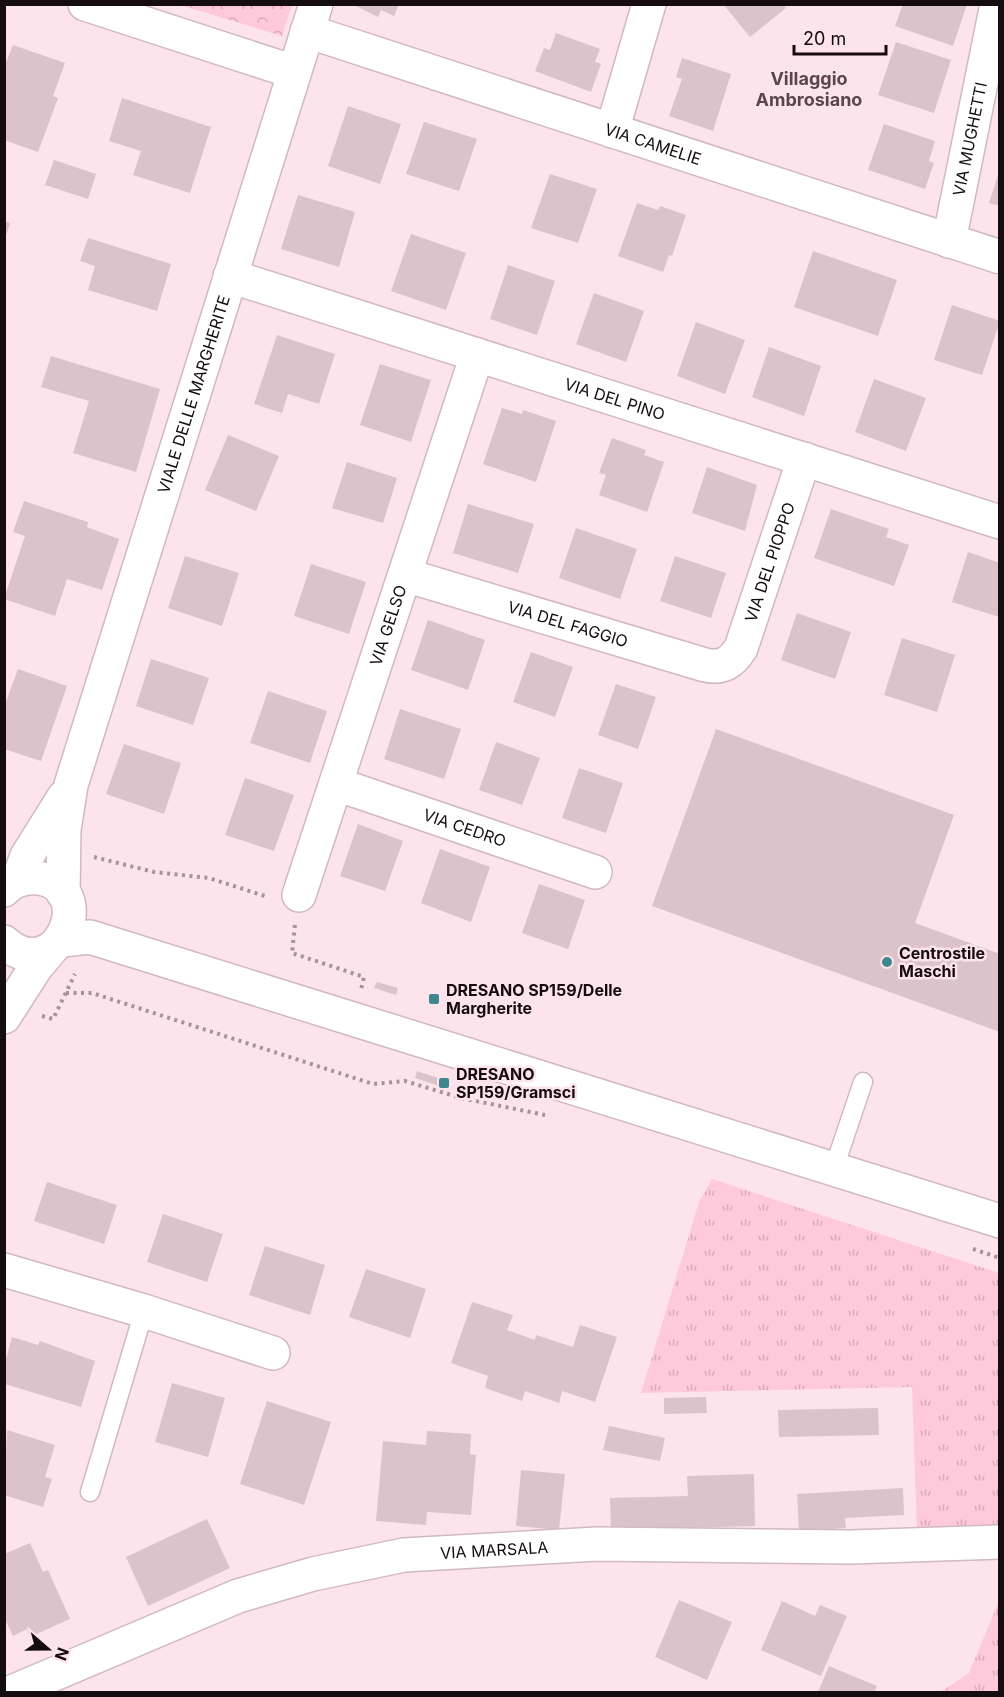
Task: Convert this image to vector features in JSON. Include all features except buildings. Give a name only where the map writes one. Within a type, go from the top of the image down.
[{"type":"street","points":[[85,4],[294,72]]},
{"type":"street","points":[[612,131],[649,4]]},
{"type":"street","name":"VIA MUGHETTI","points":[[949,241],[998,4]]},
{"type":"street","name":"VIALE DELLE MARGHERITE","points":[[67,927],[63,849],[70,785],[311,18]]},
{"type":"street","name":"VIA CAMELIE","points":[[311,18],[612,131],[999,257]]},
{"type":"street","name":"VIA DEL PINO","points":[[230,276],[999,522]]},
{"type":"street","name":"VIA GELSO","points":[[298,901],[477,355]]},
{"type":"street","name":"VIA DEL PIOPPO","points":[[730,662],[741,648],[804,459]]},
{"type":"street","name":"VIA DEL FAGGIO","points":[[405,575],[705,665],[721,666],[730,662]]},
{"type":"street","name":"VIA CEDRO","points":[[336,784],[595,872]]},
{"type":"street","name":"VIALE DELLE MARGHERITE","points":[[8,886],[70,785]]},
{"type":"street","points":[[8,886],[43,879],[54,884],[67,927]]},
{"type":"street","points":[[4,942],[16,951],[28,954],[67,927]]},
{"type":"street","points":[[4,1017],[36,967],[67,927]]},
{"type":"street","points":[[67,927],[834,1167],[999,1221]]},
{"type":"street","points":[[4,1270],[144,1311],[273,1353]]},
{"type":"street","name":"VIA MARSALA","points":[[12,1692],[238,1596],[323,1572],[404,1556],[597,1544],[851,1547],[999,1542]]},
{"type":"lane","points":[[834,1167],[862,1082]]},
{"type":"lane","points":[[90,1492],[144,1311]]},
{"type":"path","points":[[63,849],[154,872],[208,878],[298,901],[292,953],[364,977],[360,994]]},
{"type":"path","points":[[66,993],[92,993],[373,1084],[405,1081],[461,1098],[549,1116]]},
{"type":"path","points":[[966,1247],[999,1258]]},
{"type":"green space","points":[[180,5],[292,5],[282,36]]},
{"type":"green space","points":[[712,1179],[999,1273],[999,1555],[984,1526],[917,1530],[912,1387],[641,1393],[699,1202]]},
{"type":"green space","points":[[999,1601],[999,1692],[941,1692],[969,1673]]},
{"type":"place","name":"Centrostile Maschi","points":[[887,962]]},
{"type":"place","name":"DRESANO SP159/Delle Margherite","points":[[434,999]]},
{"type":"place","name":"DRESANO SP159/Gramsci","points":[[444,1083]]},
{"type":"district","name":"Villaggio Ambrosiano","points":[[809,88]]}]
